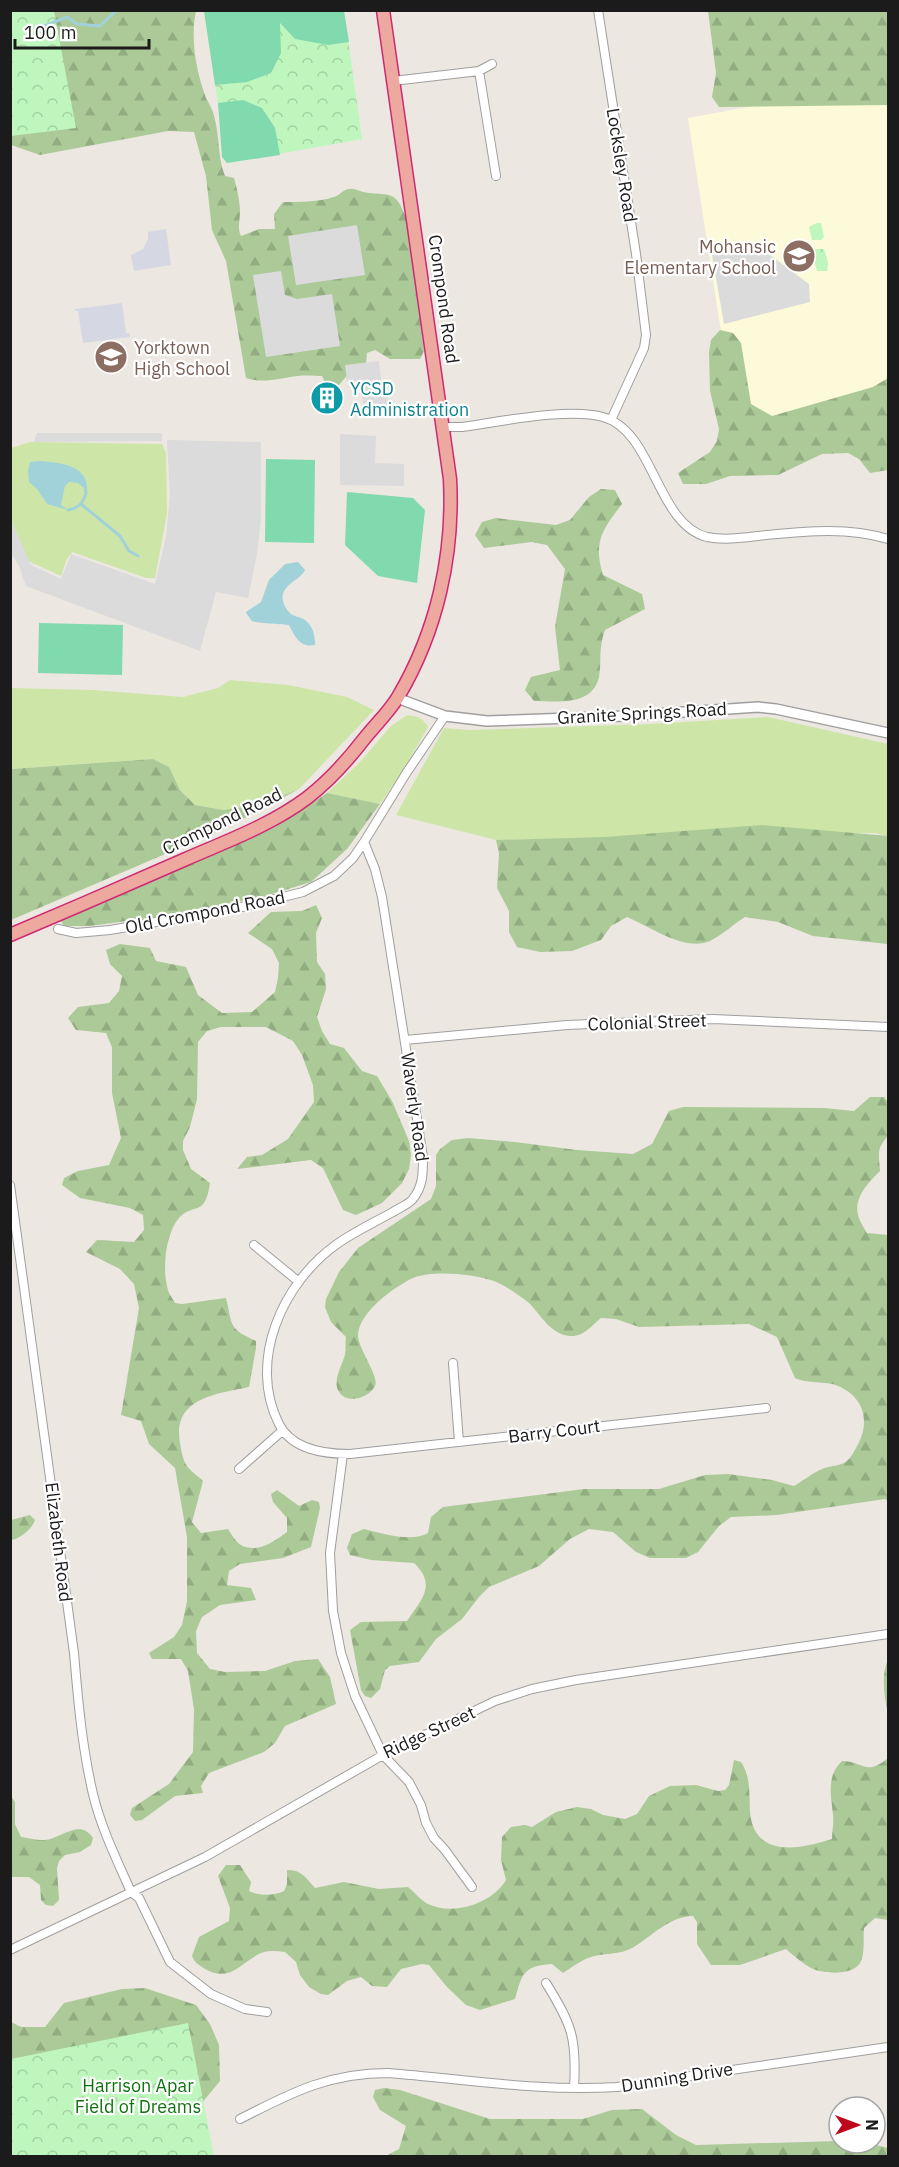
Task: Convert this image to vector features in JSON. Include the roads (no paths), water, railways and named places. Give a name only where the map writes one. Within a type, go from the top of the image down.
[{"type":"highway","name":"Crompond Road","points":[[10,935],[228,841],[286,812],[307,798],[350,759],[397,699],[426,639],[447,561],[451,499],[444,427],[383,10]]},
{"type":"street","name":"Locksley Road","points":[[598,10],[636,254],[646,335],[644,348],[612,420]]},
{"type":"street","points":[[393,81],[479,71],[492,63]]},
{"type":"street","points":[[479,71],[496,176]]},
{"type":"street","points":[[444,427],[462,427],[581,413],[602,416],[628,431],[664,495],[680,517],[690,528],[706,536],[738,538],[832,530],[871,534],[888,539]]},
{"type":"street","name":"Granite Springs Road","points":[[397,699],[445,716],[487,721],[625,716],[758,707],[888,733]]},
{"type":"street","name":"Old Crompond Road","points":[[58,929],[76,933],[110,930],[242,908],[303,892],[334,876],[364,842],[445,716]]},
{"type":"street","name":"Waverly Road","points":[[282,1431],[274,1414],[268,1390],[267,1372],[278,1316],[307,1271],[337,1244],[410,1202],[422,1186],[423,1157],[382,897],[375,869],[364,842]]},
{"type":"street","name":"Colonial Street","points":[[405,1040],[567,1025],[672,1020],[713,1019],[888,1027]]},
{"type":"street","name":"Elizabeth Road","points":[[10,1185],[82,1731],[93,1795],[106,1834],[131,1892]]},
{"type":"street","points":[[254,1245],[298,1282]]},
{"type":"street","points":[[453,1363],[459,1442]]},
{"type":"street","name":"Barry Court","points":[[342,1454],[766,1408]]},
{"type":"street","points":[[239,1469],[282,1431],[295,1443],[314,1451],[342,1454],[330,1553],[333,1611],[341,1653],[355,1696],[382,1755],[409,1782],[434,1838],[472,1887]]},
{"type":"street","name":"Ridge Street","points":[[10,1950],[205,1857],[382,1755],[495,1701],[532,1689],[680,1664],[888,1634]]},
{"type":"street","points":[[131,1892],[139,1898],[170,1962],[211,1994],[245,2008],[267,2012]]},
{"type":"street","points":[[546,1983],[569,2023],[575,2049],[574,2088]]},
{"type":"street","name":"Dunning Drive","points":[[240,2119],[295,2091],[335,2078],[367,2073],[574,2088],[617,2086],[888,2046]]},
{"type":"water","points":[[40,461],[73,467],[79,471],[87,484],[87,493],[78,483],[69,482],[65,486],[61,505],[68,510],[47,504],[29,482],[30,462]]},
{"type":"water","points":[[298,562],[305,570],[285,590],[284,605],[289,612],[310,625],[315,645],[302,643],[289,625],[254,622],[246,612],[261,602],[269,580],[285,564]]},
{"type":"waterway","points":[[37,29],[67,17],[77,24],[100,26],[117,10]]},
{"type":"waterway","points":[[68,510],[80,504],[86,493]]},
{"type":"waterway","points":[[81,504],[120,536],[129,551],[138,556]]},
{"type":"place","name":"Mohansic Elementary School","points":[[799,256]]},
{"type":"place","name":"Yorktown High School","points":[[111,357]]},
{"type":"place","name":"YCSD Administration","points":[[327,398]]},
{"type":"park label","name":"Harrison Apar Field of Dreams","points":[[138,2095]]}]
